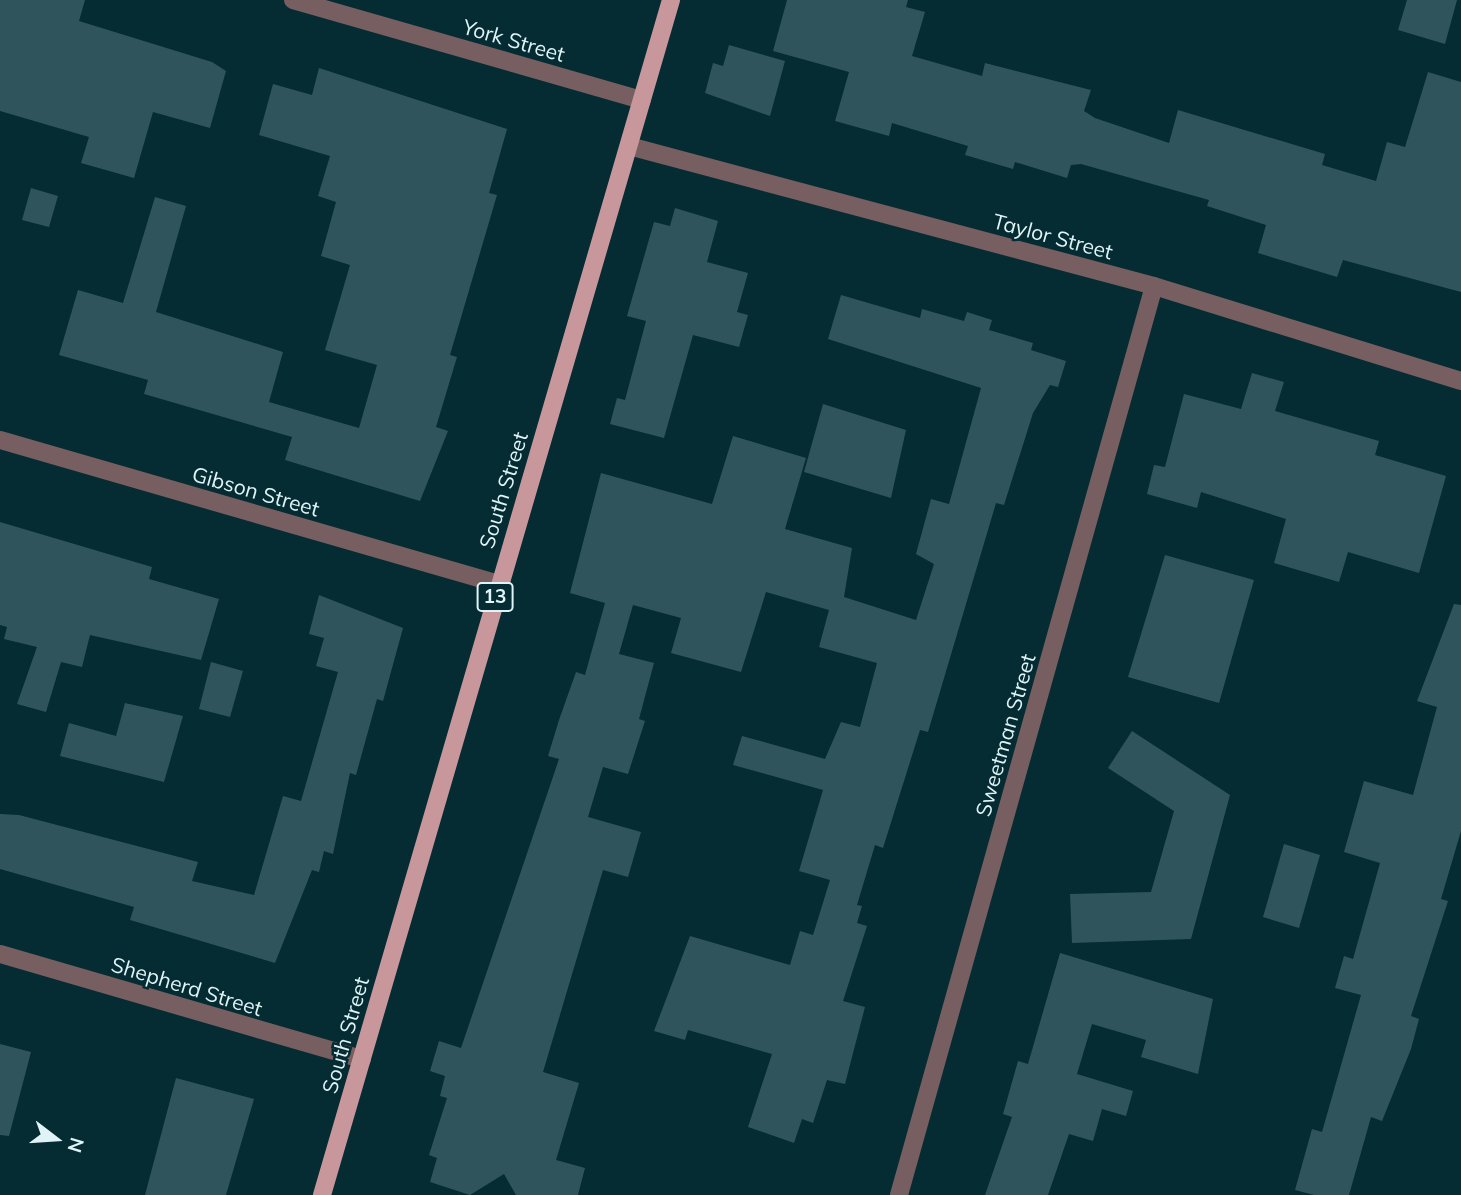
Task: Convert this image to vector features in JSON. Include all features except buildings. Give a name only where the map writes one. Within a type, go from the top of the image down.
[{"type":"main road","name":"South Street","points":[[322,1195],[671,0]]},
{"type":"street","name":"York Street","points":[[293,0],[642,100]]},
{"type":"street","name":"Taylor Street","points":[[629,146],[1154,286],[1461,381]]},
{"type":"street","name":"Sweetman Street","points":[[899,1195],[1154,286]]},
{"type":"street","name":"Gibson Street","points":[[0,440],[499,584]]},
{"type":"street","name":"Shepherd Street","points":[[0,954],[362,1059]]}]
